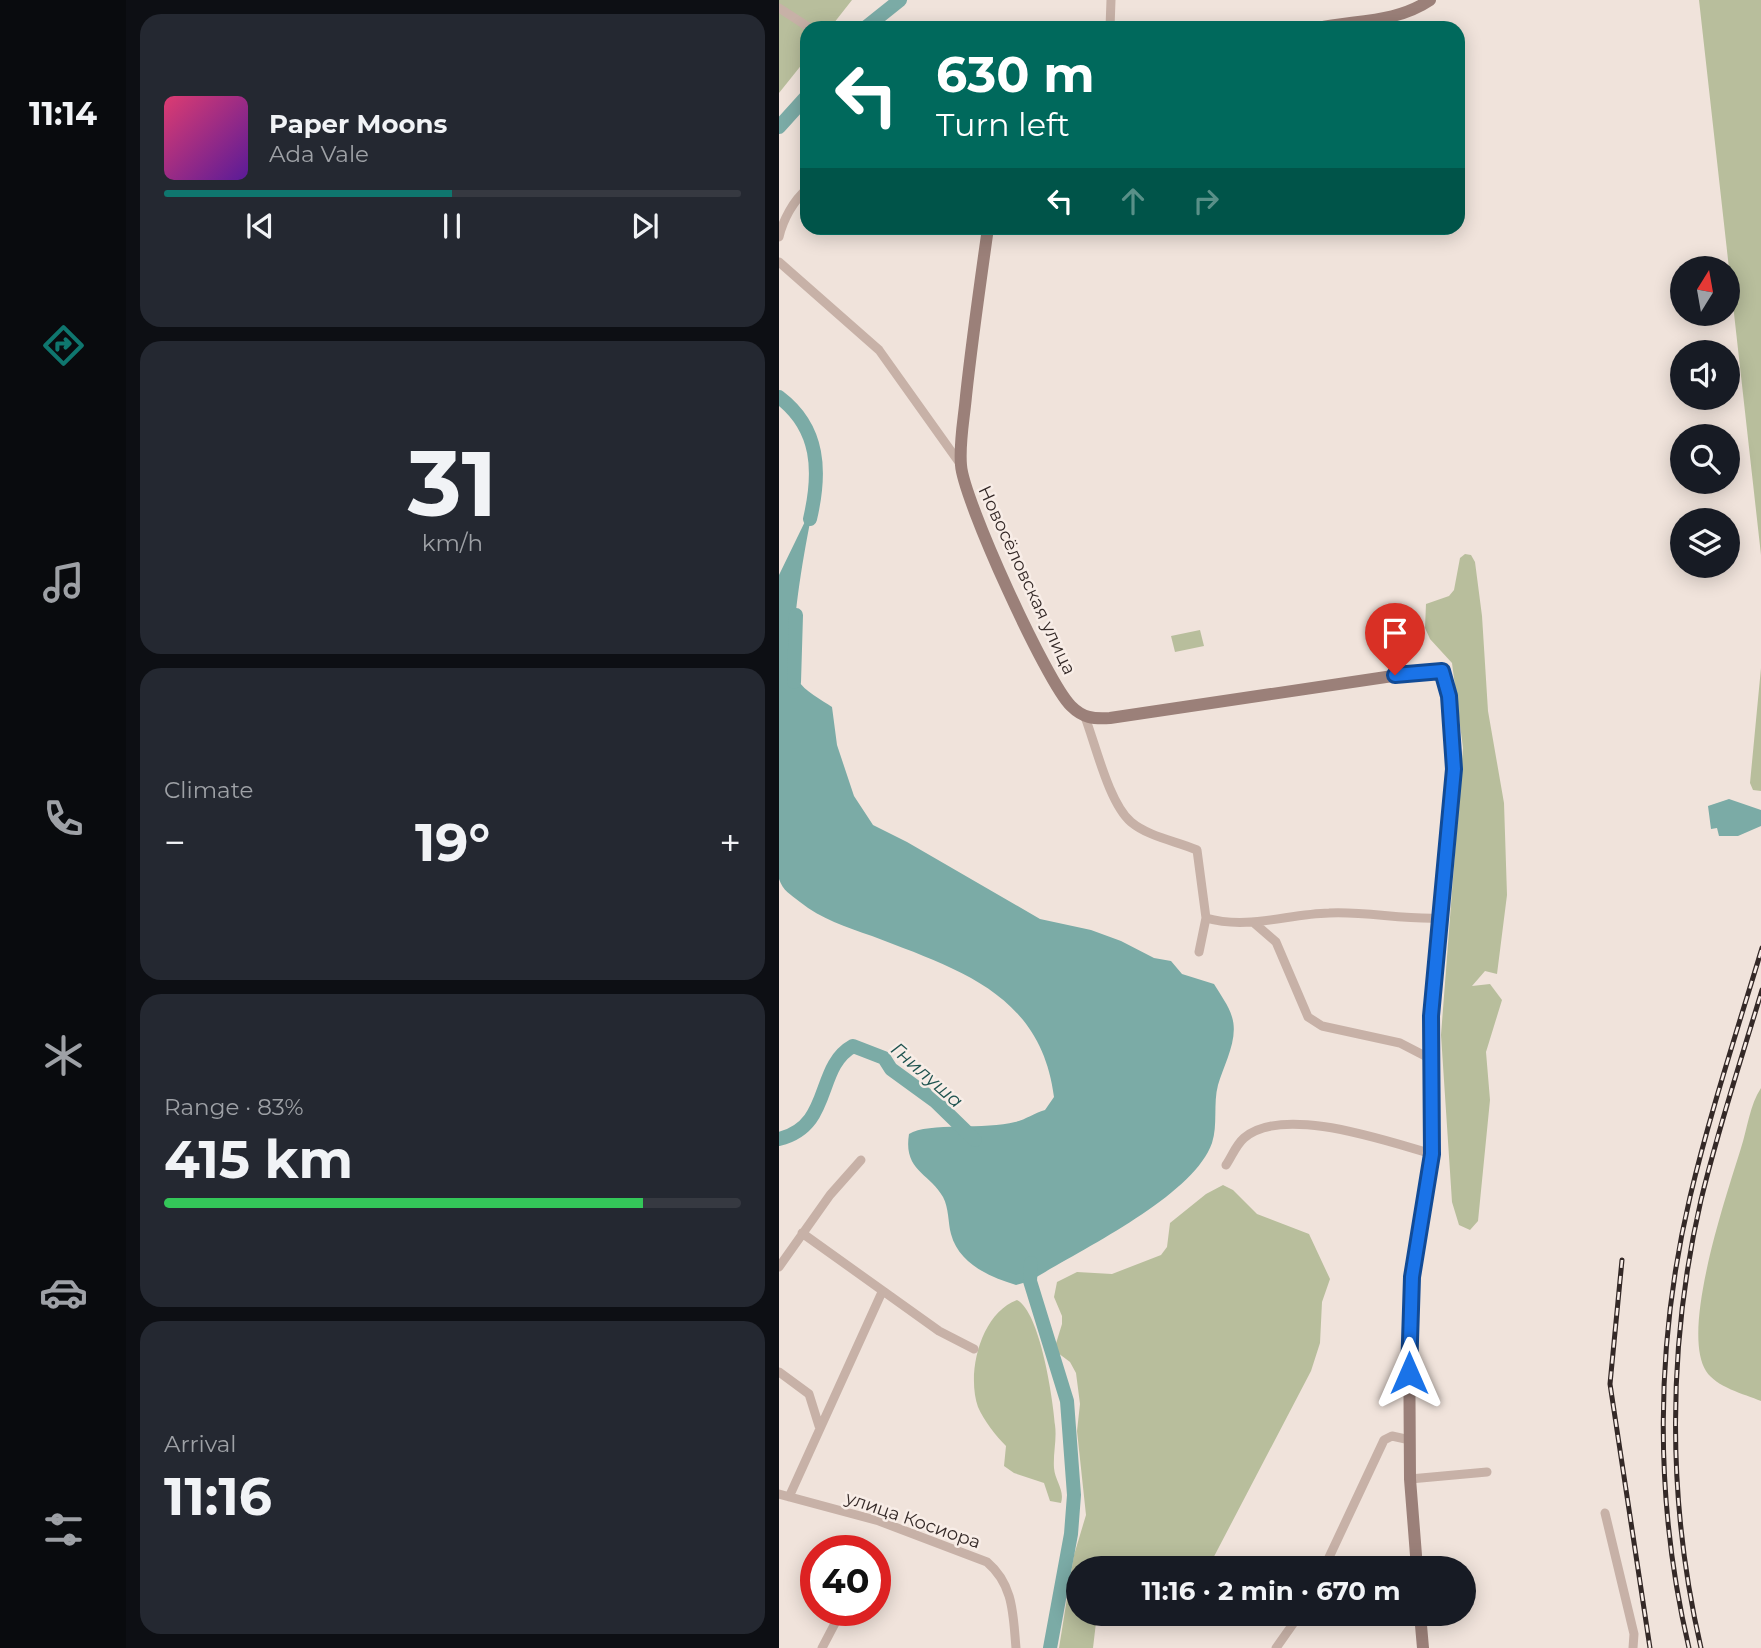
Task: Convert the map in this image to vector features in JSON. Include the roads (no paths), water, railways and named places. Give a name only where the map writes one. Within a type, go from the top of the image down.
[{"type":"street","points":[[1110,21],[1111,0]]},
{"type":"street","points":[[1371,21],[1408,13],[1430,0]]},
{"type":"street","points":[[779,8],[800,22]]},
{"type":"street","points":[[779,237],[782,225],[800,195]]},
{"type":"street","points":[[961,465],[972,338],[987,235]]},
{"type":"street","name":"Новосёловская улица","points":[[779,262],[879,350],[961,465],[965,488],[990,548],[1055,686],[1072,708],[1085,717],[1115,799],[1130,821],[1147,832],[1197,850],[1207,918],[1199,952]]},
{"type":"street","points":[[1085,717],[1132,716],[1395,675],[1442,671],[1449,696],[1455,749],[1429,1059],[1432,1154],[1412,1277],[1408,1351],[1410,1479],[1416,1556]]},
{"type":"street","points":[[1207,918],[1224,923],[1253,922],[1329,912],[1418,919],[1441,918]]},
{"type":"street","points":[[1253,922],[1276,942],[1308,1017],[1322,1026],[1400,1043],[1429,1059]]},
{"type":"street","points":[[1226,1165],[1246,1137],[1272,1127],[1294,1125],[1323,1125],[1432,1154]]},
{"type":"street","points":[[779,1267],[830,1195],[861,1160]]},
{"type":"street","points":[[802,1233],[953,1340],[974,1349]]},
{"type":"street","points":[[783,1497],[882,1292]]},
{"type":"street","points":[[779,1371],[809,1394],[819,1426]]},
{"type":"street","points":[[1330,1556],[1384,1440],[1392,1436],[1410,1440]]},
{"type":"street","points":[[1410,1479],[1487,1472]]},
{"type":"street","name":"улица Косиора","points":[[783,1497],[879,1521],[987,1562],[1001,1574],[1009,1589],[1016,1648]]},
{"type":"street","points":[[1605,1513],[1634,1634],[1633,1648]]},
{"type":"street","points":[[822,1648],[834,1626]]},
{"type":"street","points":[[1276,1648],[1292,1626]]},
{"type":"street","points":[[1421,1626],[1423,1648]]},
{"type":"water","points":[[814,503],[798,594],[794,666],[801,684],[832,707],[837,745],[854,796],[873,825],[1040,919],[1091,930],[1121,941],[1154,958],[1171,961],[1182,974],[1214,984],[1232,1017],[1234,1034],[1217,1092],[1214,1136],[1201,1163],[1182,1183],[1132,1221],[1030,1281],[1016,1285],[977,1268],[961,1254],[951,1234],[943,1197],[914,1164],[908,1146],[909,1134],[918,1130],[1003,1124],[1019,1121],[1045,1110],[1054,1097],[1046,1062],[1032,1033],[1013,1009],[964,974],[825,918],[790,894],[779,879],[779,575]]},
{"type":"water","points":[[1729,799],[1761,810],[1761,826],[1738,836],[1719,836],[1717,828],[1711,829],[1708,806]]},
{"type":"waterway","points":[[874,21],[900,0]]},
{"type":"waterway","points":[[779,127],[800,104]]},
{"type":"waterway","points":[[779,397],[793,409],[803,423],[814,452],[816,484],[810,519]]},
{"type":"waterway","points":[[794,682],[796,615]]},
{"type":"waterway","name":"Гнилуша","points":[[779,1139],[796,1132],[808,1122],[833,1068],[841,1055],[853,1046],[884,1058],[891,1069],[935,1101],[975,1140]]},
{"type":"waterway","points":[[1031,1263],[1030,1281],[1067,1401],[1074,1495],[1071,1534],[1050,1648]]},
{"type":"railway","points":[[1689,1648],[1669,1536],[1665,1479],[1663,1422],[1670,1309],[1690,1197],[1762,948]]},
{"type":"railway","points":[[1701,1648],[1690,1593],[1677,1480],[1675,1424],[1682,1311],[1701,1200],[1762,990]]},
{"type":"railway","points":[[1622,1260],[1610,1384],[1650,1648]]}]
